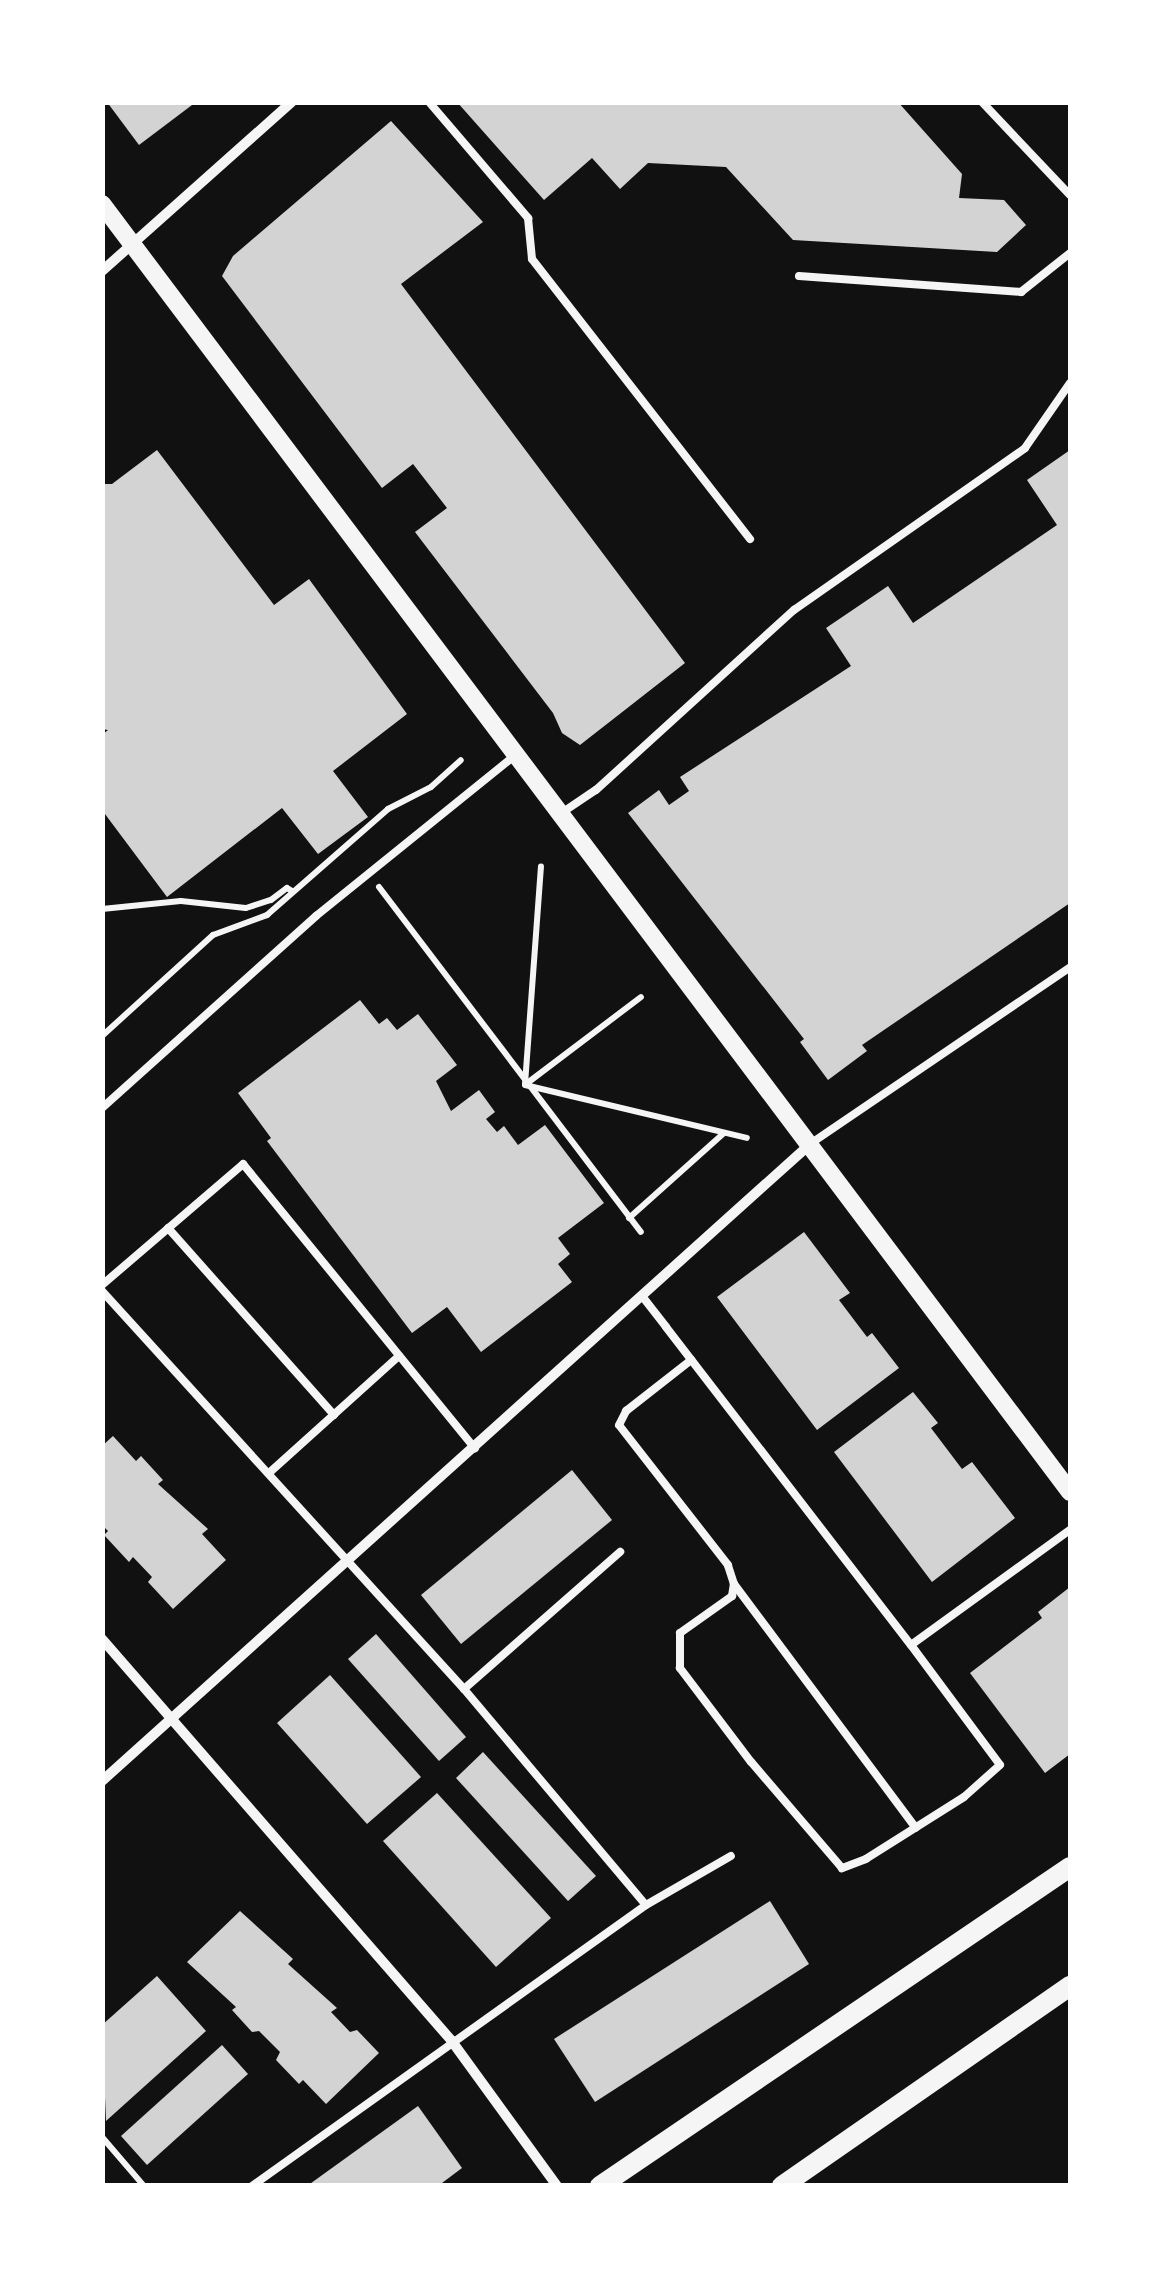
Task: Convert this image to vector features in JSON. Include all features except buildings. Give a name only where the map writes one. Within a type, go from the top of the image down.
[{"type":"main road","points":[[600,2186],[1070,1867]]},
{"type":"main road","points":[[782,2186],[1070,1986]]},
{"type":"street","points":[[102,271],[292,102]]},
{"type":"street","points":[[102,204],[563,812],[808,1146],[1070,1492]]},
{"type":"street","points":[[102,1781],[808,1146]]},
{"type":"street","points":[[102,1639],[452,2040],[556,2186]]},
{"type":"lane","points":[[429,102],[528,218],[532,260],[750,539]]},
{"type":"lane","points":[[982,102],[1070,194]]},
{"type":"lane","points":[[799,276],[1021,292],[1070,253]]},
{"type":"lane","points":[[563,812],[596,790],[794,610],[1025,448],[1070,383]]},
{"type":"lane","points":[[102,1108],[316,916],[517,753]]},
{"type":"lane","points":[[808,1146],[1070,966]]},
{"type":"lane","points":[[475,1448],[242,1164],[102,1288],[464,1689],[646,1904]]},
{"type":"lane","points":[[168,1228],[334,1415]]},
{"type":"lane","points":[[642,1296],[1000,1765],[964,1797],[866,1859],[842,1868],[751,1762],[680,1668],[680,1633],[732,1596],[734,1584]]},
{"type":"lane","points":[[269,1472],[400,1356]]},
{"type":"lane","points":[[691,1360],[626,1410],[619,1424],[728,1565],[734,1584],[916,1828]]},
{"type":"lane","points":[[910,1644],[1070,1530]]},
{"type":"lane","points":[[464,1689],[620,1552]]},
{"type":"lane","points":[[252,2186],[646,1904],[731,1856]]},
{"type":"path","points":[[102,1036],[213,935],[267,915],[388,809],[431,787],[461,760]]},
{"type":"path","points":[[525,1085],[542,866]]},
{"type":"path","points":[[378,886],[525,1085],[641,1232]]},
{"type":"path","points":[[102,909],[181,901],[246,908],[271,900],[287,888],[292,892]]},
{"type":"path","points":[[525,1085],[640,997]]},
{"type":"path","points":[[525,1085],[747,1138]]},
{"type":"path","points":[[630,1218],[724,1133]]},
{"type":"path","points":[[102,2137],[144,2186]]}]
